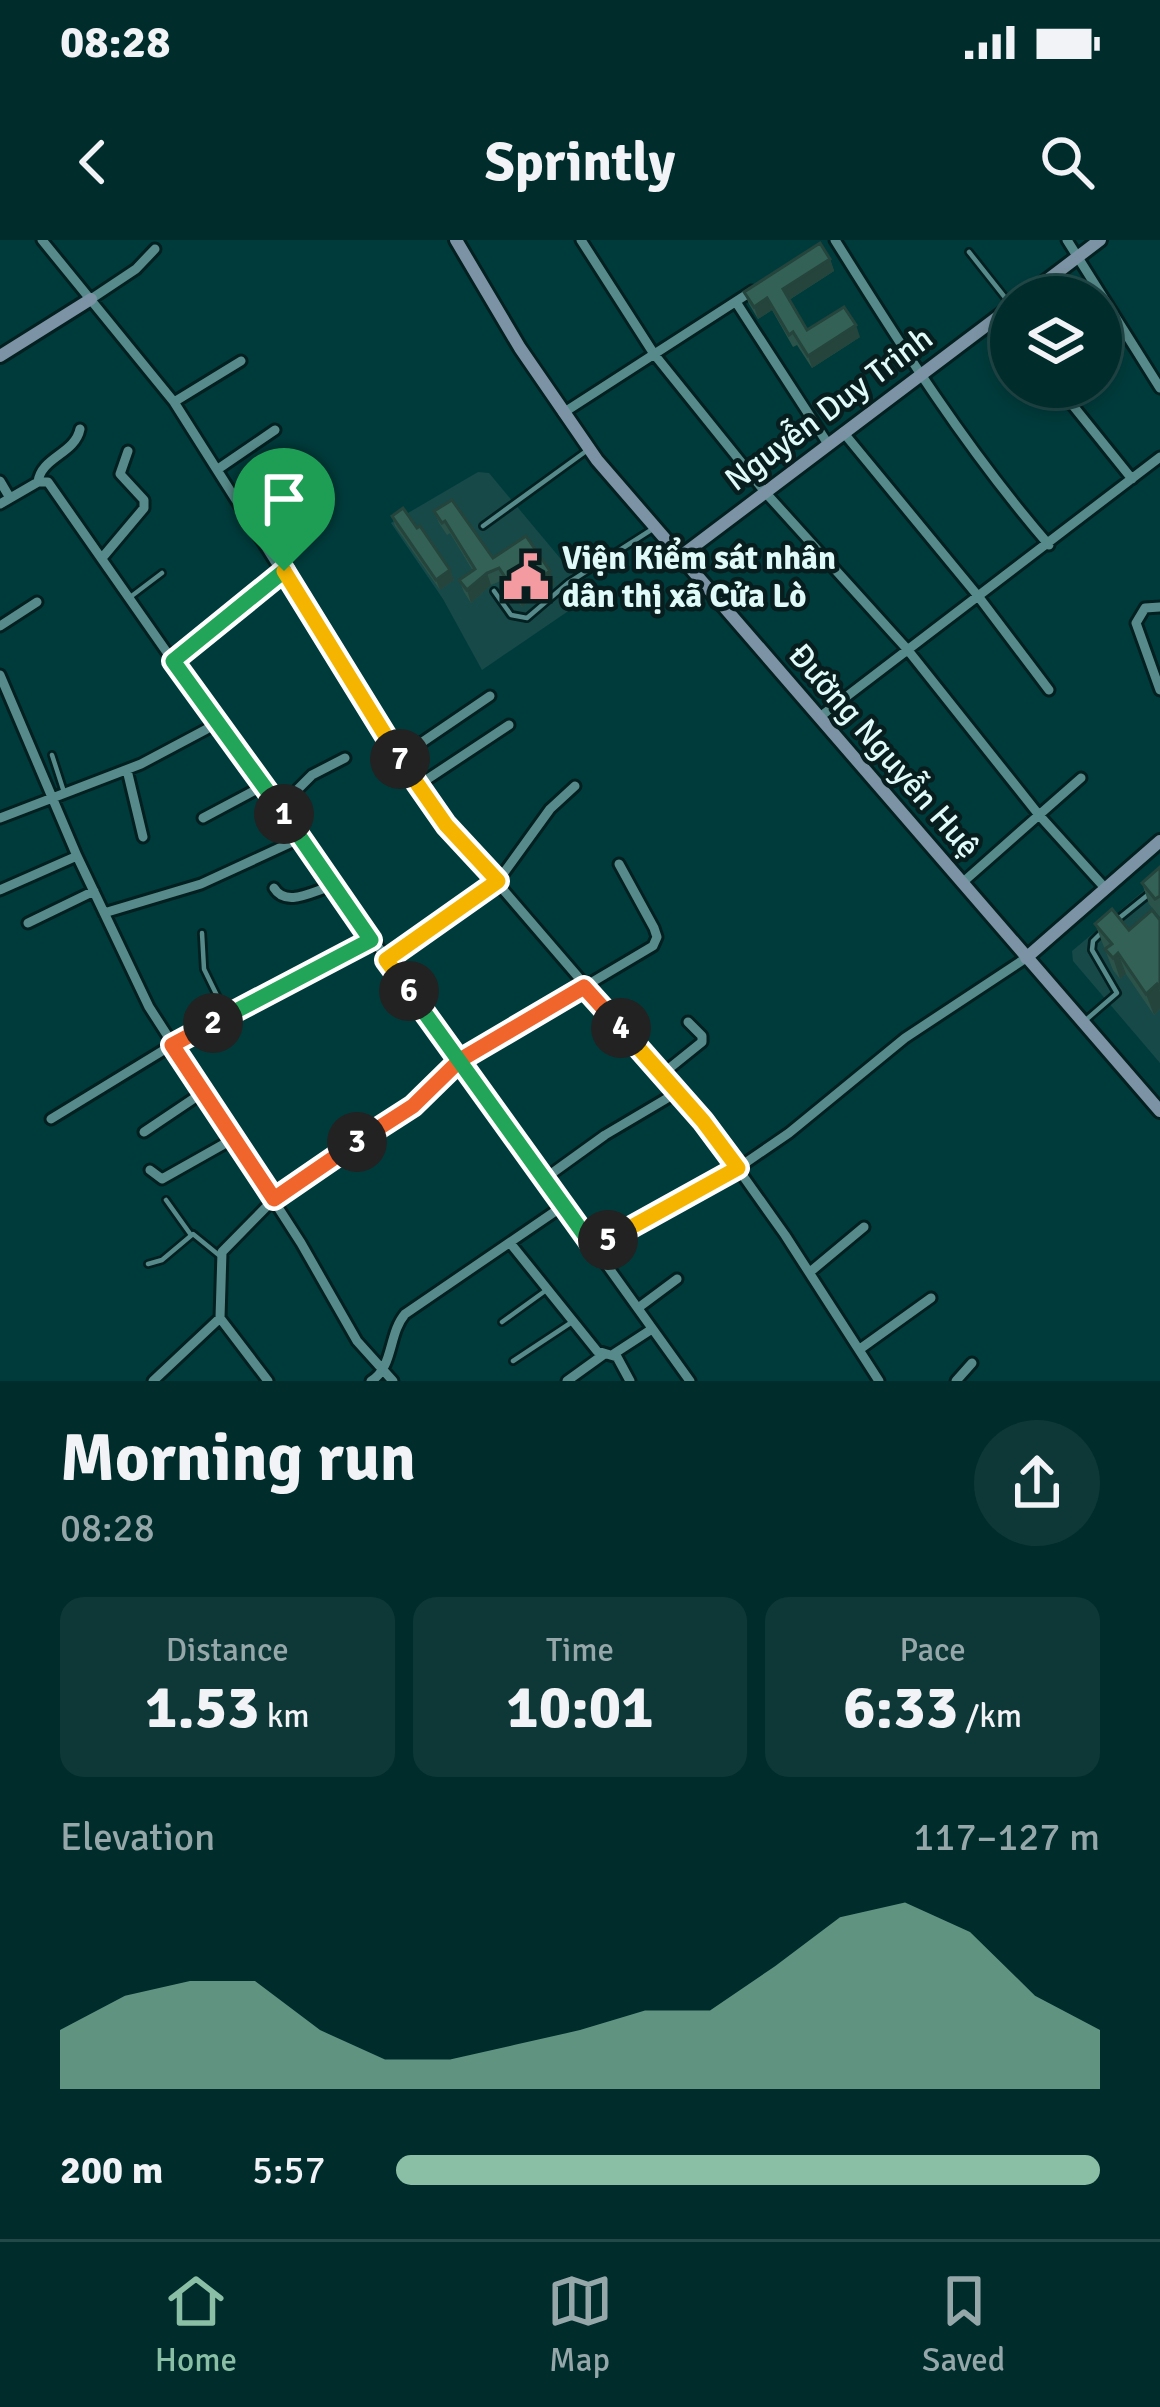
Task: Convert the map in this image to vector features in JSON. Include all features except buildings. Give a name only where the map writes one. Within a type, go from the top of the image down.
[{"type":"street","points":[[42,240],[174,402],[417,786],[460,843],[498,881],[738,1168],[879,1381]]},
{"type":"street","name":"Đường Nguyễn Huệ","points":[[456,240],[589,449],[1160,1111]]},
{"type":"street","points":[[581,240],[654,354],[765,492],[907,649],[1039,815],[1106,888]]},
{"type":"street","points":[[835,240],[919,375],[1048,544]]},
{"type":"street","points":[[1067,240],[1160,388]]},
{"type":"street","points":[[1053,276],[1100,240]]},
{"type":"street","points":[[0,356],[136,269],[154,249]]},
{"type":"street","points":[[562,413],[755,290]]},
{"type":"street","points":[[736,302],[828,444]]},
{"type":"street","name":"Nguyễn Duy Trinh","points":[[681,556],[990,322]]},
{"type":"street","points":[[174,402],[241,361]]},
{"type":"street","points":[[1075,408],[1132,479]]},
{"type":"street","points":[[38,482],[43,466],[74,443],[80,429]]},
{"type":"street","points":[[218,469],[275,430]]},
{"type":"street","points":[[843,432],[978,596],[1048,690]]},
{"type":"street","points":[[102,558],[145,505],[120,475],[128,451]]},
{"type":"street","points":[[821,716],[1160,457]]},
{"type":"street","points":[[0,481],[5,501],[38,482],[53,487],[332,886],[690,1381]]},
{"type":"street","points":[[173,661],[284,571]]},
{"type":"street","points":[[0,626],[38,602]]},
{"type":"street","points":[[1160,607],[1145,608],[1136,623],[1160,690]]},
{"type":"street","points":[[0,675],[58,795],[77,856],[172,1045],[274,1199],[357,1341],[393,1381]]},
{"type":"street","points":[[399,758],[490,696]]},
{"type":"street","points":[[0,818],[127,770],[220,722]]},
{"type":"street","points":[[417,786],[508,725]]},
{"type":"street","points":[[279,808],[312,776],[345,758]]},
{"type":"street","points":[[127,770],[143,837]]},
{"type":"street","points":[[962,883],[1081,778]]},
{"type":"street","points":[[203,818],[263,786]]},
{"type":"street","points":[[386,960],[498,881],[550,809],[575,786]]},
{"type":"street","points":[[104,913],[201,884],[301,838]]},
{"type":"street","points":[[594,1248],[738,1168],[789,1133],[905,1038],[1026,958],[1160,841]]},
{"type":"street","points":[[0,890],[77,856]]},
{"type":"street","points":[[152,1381],[220,1318],[220,1256],[274,1199],[413,1106],[460,1060],[656,942],[654,928],[619,864]]},
{"type":"street","points":[[274,888],[287,899],[332,886]]},
{"type":"street","points":[[28,922],[94,891]]},
{"type":"street","points":[[51,1119],[172,1045],[371,940]]},
{"type":"street","points":[[662,1075],[702,1042],[688,1022]]},
{"type":"street","points":[[144,1132],[202,1093]]},
{"type":"street","points":[[544,1179],[676,1093]]},
{"type":"street","points":[[150,1170],[162,1179],[233,1139]]},
{"type":"street","points":[[371,1381],[383,1371],[394,1330],[405,1314],[563,1206]]},
{"type":"street","points":[[810,1272],[865,1227]]},
{"type":"street","points":[[511,1244],[545,1291],[630,1381]]},
{"type":"street","points":[[638,1308],[677,1279]]},
{"type":"street","points":[[860,1349],[931,1298]]},
{"type":"street","points":[[220,1318],[268,1381]]},
{"type":"street","points":[[567,1381],[652,1328]]},
{"type":"street","points":[[956,1381],[972,1363]]},
{"type":"lane","points":[[969,252],[990,284]]},
{"type":"lane","points":[[483,526],[589,449]]},
{"type":"lane","points":[[494,591],[511,615],[526,619],[568,583],[655,526]]},
{"type":"lane","points":[[129,598],[162,573]]},
{"type":"lane","points":[[52,755],[58,795]]},
{"type":"lane","points":[[1082,1022],[1117,993],[1092,950],[1093,941],[1160,885]]},
{"type":"lane","points":[[202,933],[204,969],[227,1016]]},
{"type":"lane","points":[[166,1200],[191,1235]]},
{"type":"lane","points":[[148,1264],[162,1260],[196,1234],[220,1256]]},
{"type":"lane","points":[[502,1322],[545,1291]]},
{"type":"lane","points":[[513,1361],[572,1322]]},
{"type":"shaded area","points":[[478,472],[489,473],[585,588],[583,601],[482,670],[443,599],[391,523]]},
{"type":"shaded area","points":[[1160,877],[1160,1063],[1073,961],[1072,951]]},
{"type":"place","name":"Viện Kiểm sát nhân dân thị xã Cửa Lò","points":[[526,577]]},
{"type":"route","points":[[284,571],[173,661],[371,940],[172,1045],[274,1199],[413,1106],[460,1060],[584,987],[703,1121],[738,1168],[594,1248],[460,1060],[386,960],[498,881],[426,800],[284,571]]}]
